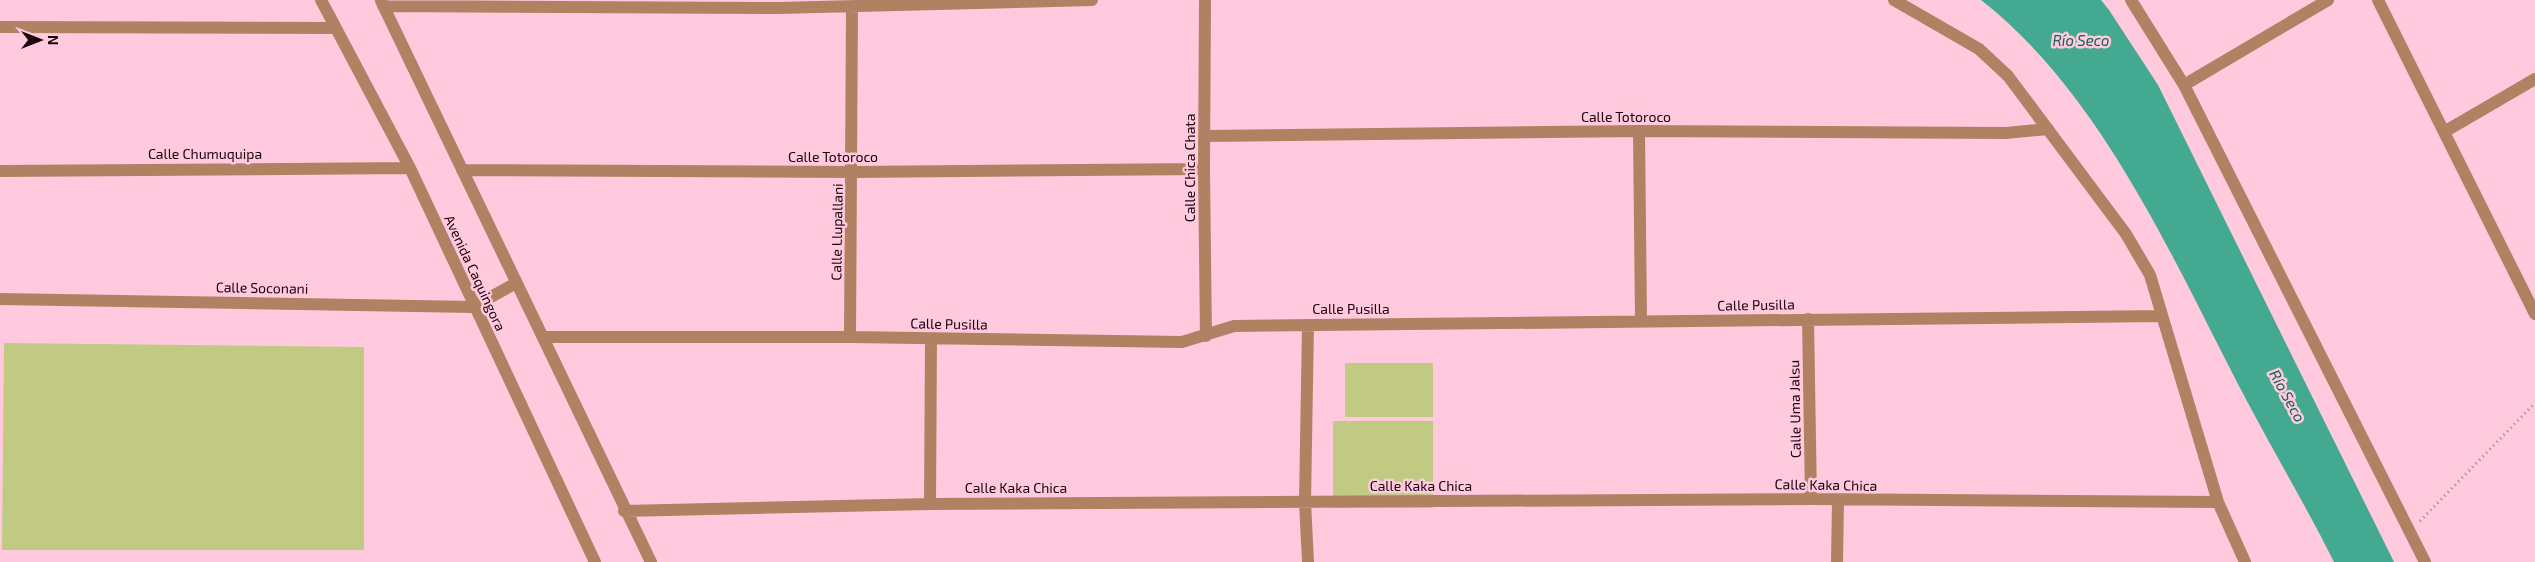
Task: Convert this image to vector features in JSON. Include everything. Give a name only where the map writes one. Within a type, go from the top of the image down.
[{"type":"street","name":"Avenida Caquingora","points":[[321,0],[410,168],[473,307],[595,562]]},
{"type":"street","points":[[650,562],[382,3],[778,4],[852,8],[1092,0]]},
{"type":"street","name":"Calle Chica Chata","points":[[1205,0],[1204,169],[1206,336]]},
{"type":"street","points":[[1894,0],[1979,48],[2008,76],[2126,234],[2150,275],[2218,502],[2245,562]]},
{"type":"street","points":[[2131,0],[2184,86],[2425,562]]},
{"type":"street","points":[[2184,86],[2328,0]]},
{"type":"street","points":[[2378,0],[2535,314]]},
{"type":"street","name":"Calle Llupallani","points":[[850,337],[853,172],[852,8]]},
{"type":"street","points":[[0,27],[335,28]]},
{"type":"street","points":[[2444,132],[2535,79]]},
{"type":"street","name":"Calle Totoroco","points":[[1205,136],[1639,131],[2006,133],[2048,130]]},
{"type":"street","points":[[1639,131],[1641,321]]},
{"type":"street","name":"Calle Chumuquipa","points":[[0,171],[410,168]]},
{"type":"street","name":"Calle Totoroco","points":[[462,170],[853,172],[1204,169]]},
{"type":"street","points":[[473,307],[516,283]]},
{"type":"street","name":"Calle Soconani","points":[[0,299],[473,307]]},
{"type":"street","name":"Calle Pusilla","points":[[543,337],[850,337],[1182,342],[1234,326],[2162,316]]},
{"type":"street","name":"Calle Uma Jalsu","points":[[1808,319],[1811,499]]},
{"type":"street","points":[[1308,325],[1305,502],[1308,562]]},
{"type":"street","points":[[930,504],[931,339]]},
{"type":"street","name":"Calle Kaka Chica","points":[[624,511],[930,504],[1811,499],[2218,502]]},
{"type":"street","points":[[1837,562],[1838,500]]},
{"type":"path","points":[[2409,532],[2535,403]]},
{"type":"shaded area","points":[[4,343],[364,347],[364,550],[2,550]]},
{"type":"shaded area","points":[[1345,363],[1433,363],[1433,417],[1345,417]]},
{"type":"shaded area","points":[[1333,421],[1433,421],[1433,508],[1333,508]]},
{"type":"water","name":"Río Seco","points":[[1981,0],[2101,0],[2109,10],[2158,85],[2394,562],[2334,562],[2248,403],[2165,241],[2101,134],[2065,85],[2025,40]]}]
